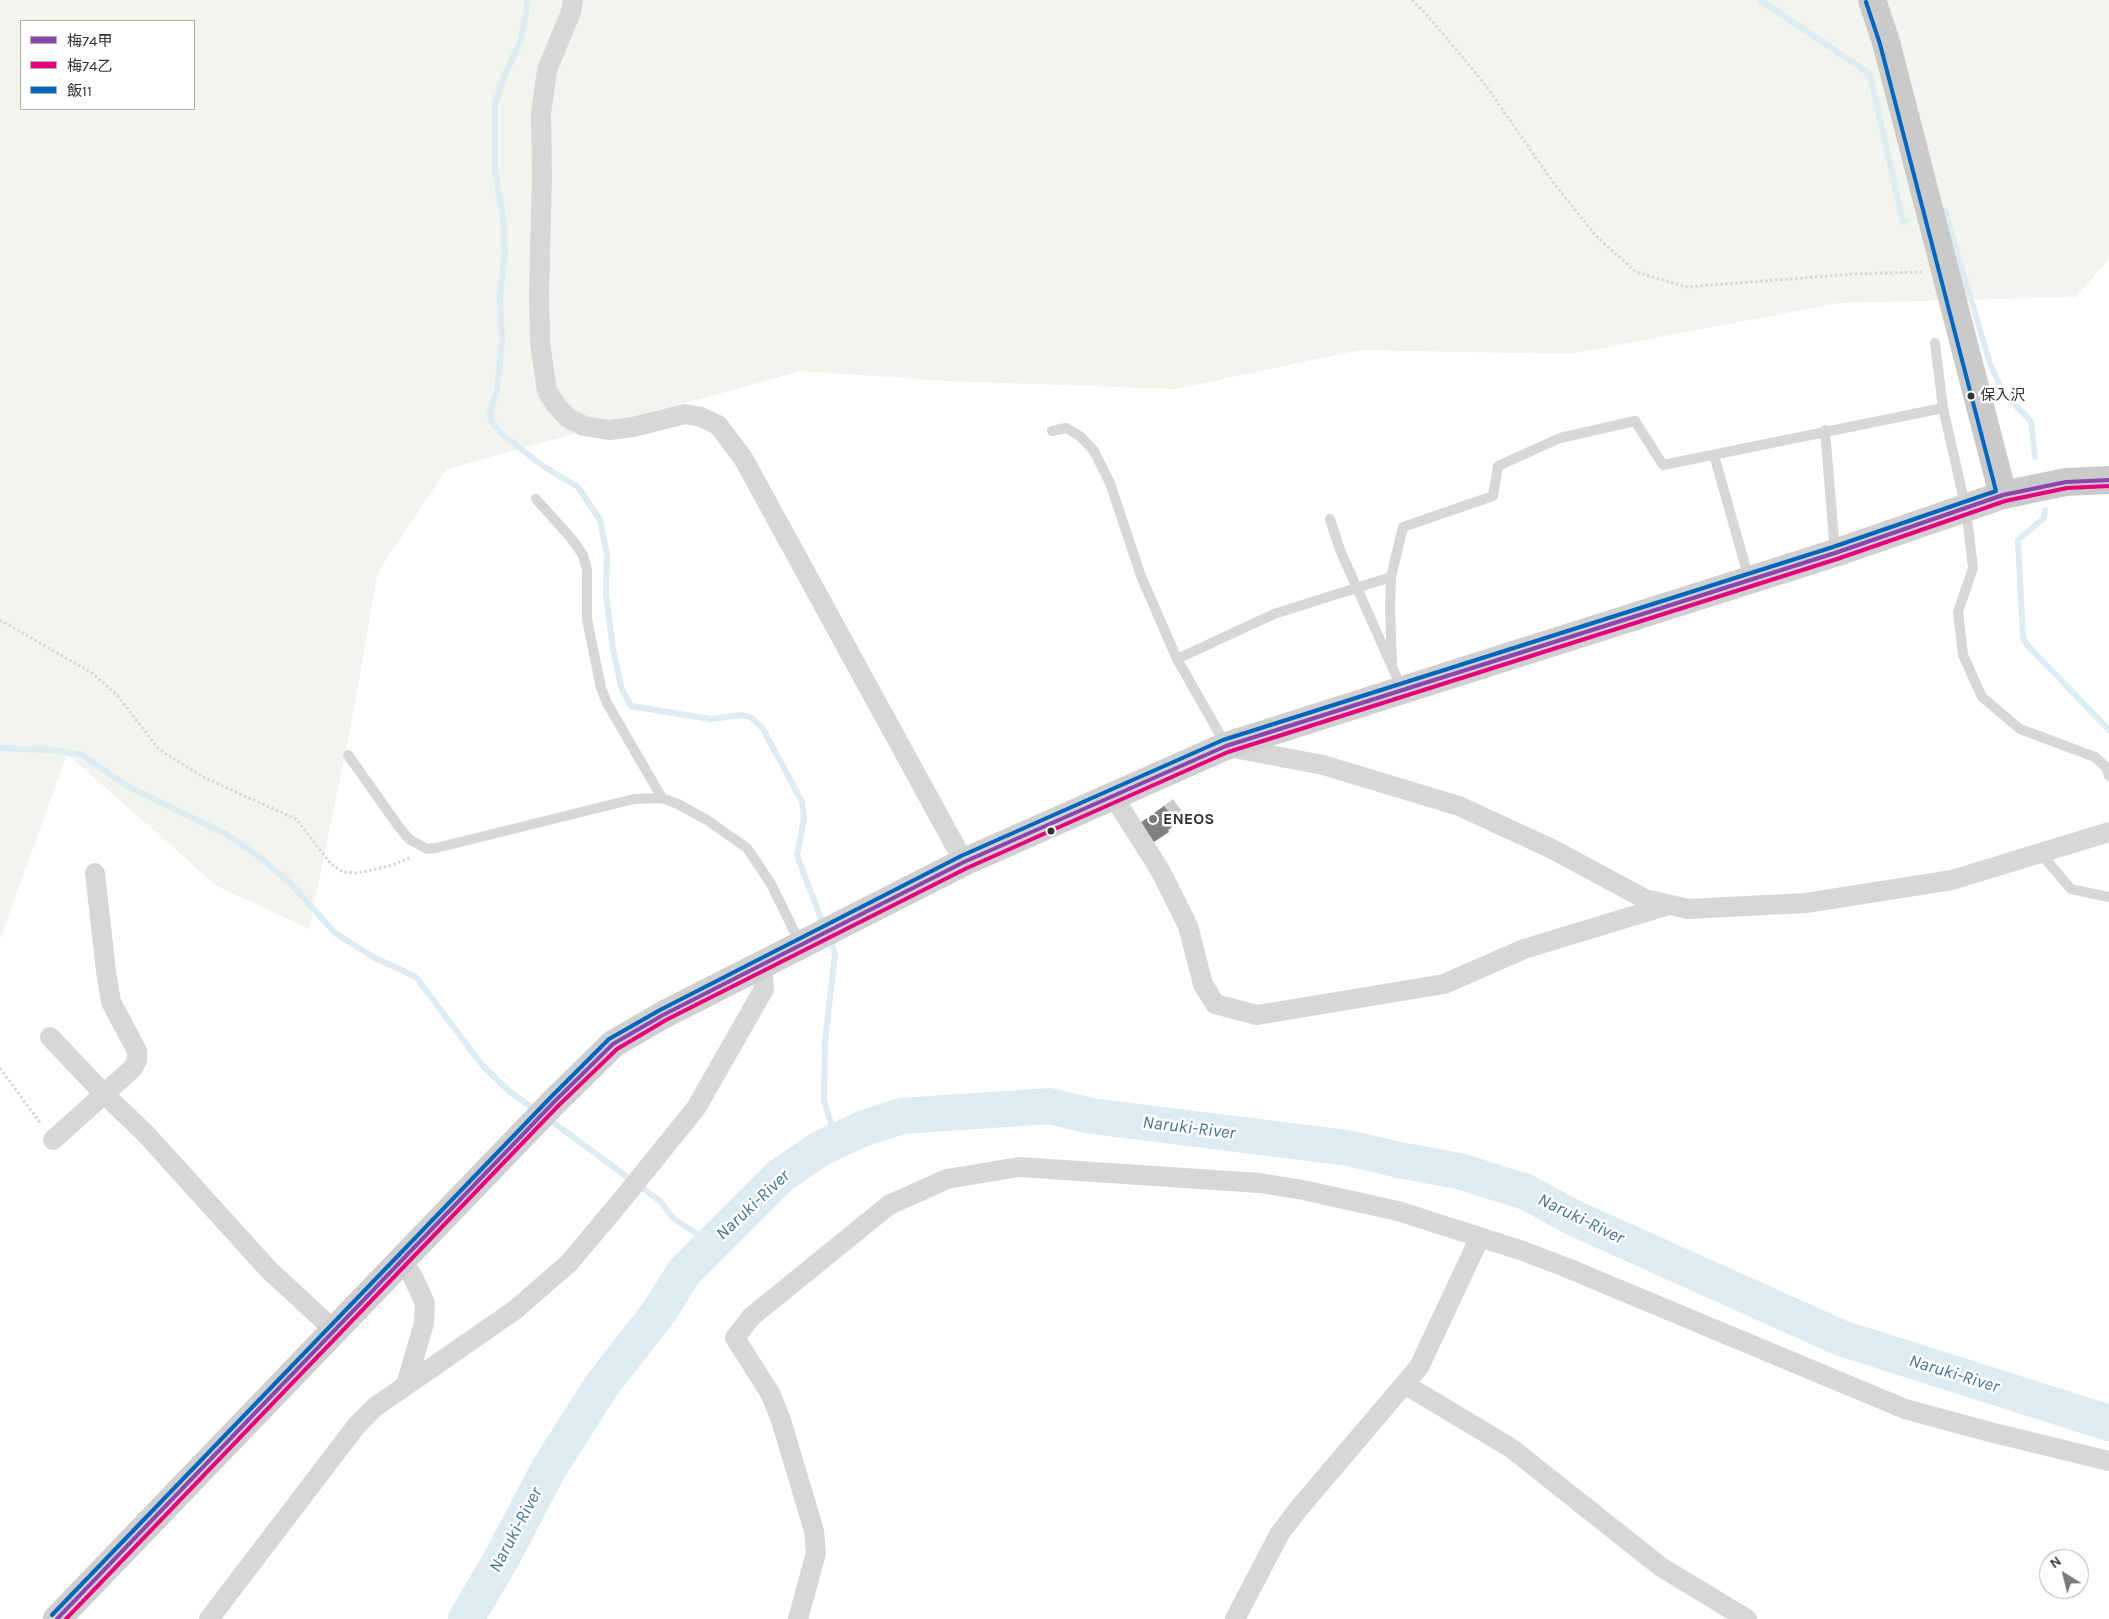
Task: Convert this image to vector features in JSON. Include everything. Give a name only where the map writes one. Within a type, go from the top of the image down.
[{"type":"main road","points":[[1872,0],[1886,42],[2004,495]]},
{"type":"main road","points":[[57,1619],[613,1044],[663,1015],[964,862],[1226,746],[1835,554],[2004,495],[2066,482],[2109,480]]},
{"type":"street","points":[[573,0],[571,12],[547,70],[541,114],[542,176],[538,294],[540,343],[547,391],[568,418],[584,426],[609,430],[633,427],[685,414],[701,417],[718,425],[743,458],[964,862]]},
{"type":"street","points":[[1226,746],[1323,765],[1459,806],[1552,849],[1645,899],[1688,909],[1806,903],[1952,880],[2109,832]]},
{"type":"street","points":[[1113,796],[1160,870],[1188,926],[1203,984],[1215,1004],[1256,1015],[1444,984],[1524,949],[1671,905]]},
{"type":"street","points":[[53,1140],[133,1068],[137,1060],[137,1051],[111,1002],[95,874]]},
{"type":"street","points":[[209,1619],[357,1425],[375,1407],[515,1310],[568,1263],[592,1235],[696,1108],[764,989],[762,965]]},
{"type":"street","points":[[50,1037],[104,1094],[145,1133],[269,1270],[335,1331]]},
{"type":"street","points":[[798,1619],[816,1553],[814,1531],[781,1420],[770,1393],[735,1338],[751,1317],[889,1205],[947,1179],[1019,1168],[1097,1172],[1282,1187],[1398,1211],[1564,1267],[1905,1409],[2109,1461]]},
{"type":"street","points":[[1235,1619],[1280,1533],[1300,1507],[1406,1385],[1419,1367],[1480,1238]]},
{"type":"street","points":[[402,1261],[413,1277],[425,1303],[424,1323],[406,1385]]},
{"type":"street","points":[[1406,1385],[1511,1448],[1661,1567],[1747,1619]]},
{"type":"lane","points":[[1935,343],[1943,408],[1966,509],[1973,568],[1958,612],[1963,656],[1982,698],[2020,729],[2095,757],[2107,768],[2109,776]]},
{"type":"lane","points":[[1392,664],[1391,577],[1403,527],[1493,496],[1498,466],[1560,438],[1635,421],[1663,465],[1825,430],[1943,408]]},
{"type":"lane","points":[[1052,431],[1066,428],[1080,436],[1094,452],[1110,483],[1141,576],[1178,659],[1226,746]]},
{"type":"lane","points":[[1825,430],[1835,554]]},
{"type":"lane","points":[[1714,455],[1749,580]]},
{"type":"lane","points":[[536,499],[571,538],[583,555],[587,570],[587,619],[602,688],[607,703],[662,798]]},
{"type":"lane","points":[[1330,520],[1340,550],[1403,690]]},
{"type":"lane","points":[[1178,659],[1274,614],[1391,577]]},
{"type":"lane","points":[[348,755],[409,839],[427,849],[634,799],[662,798],[707,820],[747,848],[770,884],[801,946]]},
{"type":"lane","points":[[2040,853],[2071,889],[2109,897]]},
{"type":"path","points":[[1412,0],[1428,16],[1484,83],[1553,182],[1596,236],[1636,272],[1687,287],[1853,274],[1945,271]]},
{"type":"path","points":[[0,620],[92,673],[118,696],[157,747],[166,754],[204,778],[296,818],[331,864],[343,872],[358,873],[389,866],[427,849]]},
{"type":"path","points":[[0,1068],[53,1140]]},
{"type":"shaded area","points":[[0,0],[2109,0],[2109,259],[2076,297],[1839,303],[1570,354],[1360,350],[1176,389],[948,381],[801,371],[447,469],[378,572],[351,725],[309,929],[217,886],[67,754],[0,939]]},
{"type":"building","points":[[1164,806],[1177,823],[1168,830],[1169,832],[1154,842],[1140,823]]},
{"type":"waterway","points":[[528,0],[521,40],[505,74],[495,104],[495,171],[503,217],[505,255],[500,295],[502,342],[497,391],[490,413],[492,422],[503,435],[543,466],[578,487],[600,520],[607,555],[606,593],[613,649],[622,690],[631,706],[710,719],[742,715],[752,718],[763,729],[802,802],[804,818],[797,856],[824,926]]},
{"type":"waterway","points":[[1760,0],[1870,74],[1903,222],[1906,221]]},
{"type":"waterway","points":[[1941,212],[1945,211],[1990,364],[2004,394],[2031,421],[2035,457]]},
{"type":"waterway","points":[[2045,510],[2044,518],[2018,540],[2023,638],[2028,646],[2109,730]]},
{"type":"waterway","points":[[0,748],[50,750],[82,755],[129,787],[226,834],[261,858],[291,884],[335,933],[373,957],[416,977],[482,1065],[510,1092],[537,1111]]},
{"type":"waterway","points":[[829,937],[835,954],[825,1042],[824,1100],[836,1141]]},
{"type":"waterway","name":"Naruki-River","points":[[466,1619],[503,1556],[549,1468],[602,1385],[659,1312],[684,1272],[780,1176],[821,1148],[864,1128],[902,1116],[1050,1106],[1091,1116],[1348,1148],[1459,1171],[1526,1192],[1574,1218],[1841,1338],[2109,1423]]},
{"type":"waterway","points":[[547,1118],[660,1201],[674,1219],[713,1244]]},
{"type":"transit line","name":"飯11","points":[[52,1615],[609,1039],[660,1010],[961,856],[1223,740],[1833,547],[1996,491],[1880,44],[1866,2]]},
{"type":"transit line","name":"梅74甲","points":[[57,1619],[554,1102],[613,1044],[663,1015],[964,862],[1226,746],[1835,553],[2003,495],[2066,482],[2109,480]]},
{"type":"transit line","name":"梅74乙","points":[[66,1619],[558,1106],[617,1049],[666,1020],[967,868],[1228,752],[1837,559],[2005,501],[2067,488],[2109,486]]},
{"type":"place","name":"保入沢","points":[[1971,396]]},
{"type":"place","name":"ENEOS","points":[[1153,819]]}]
